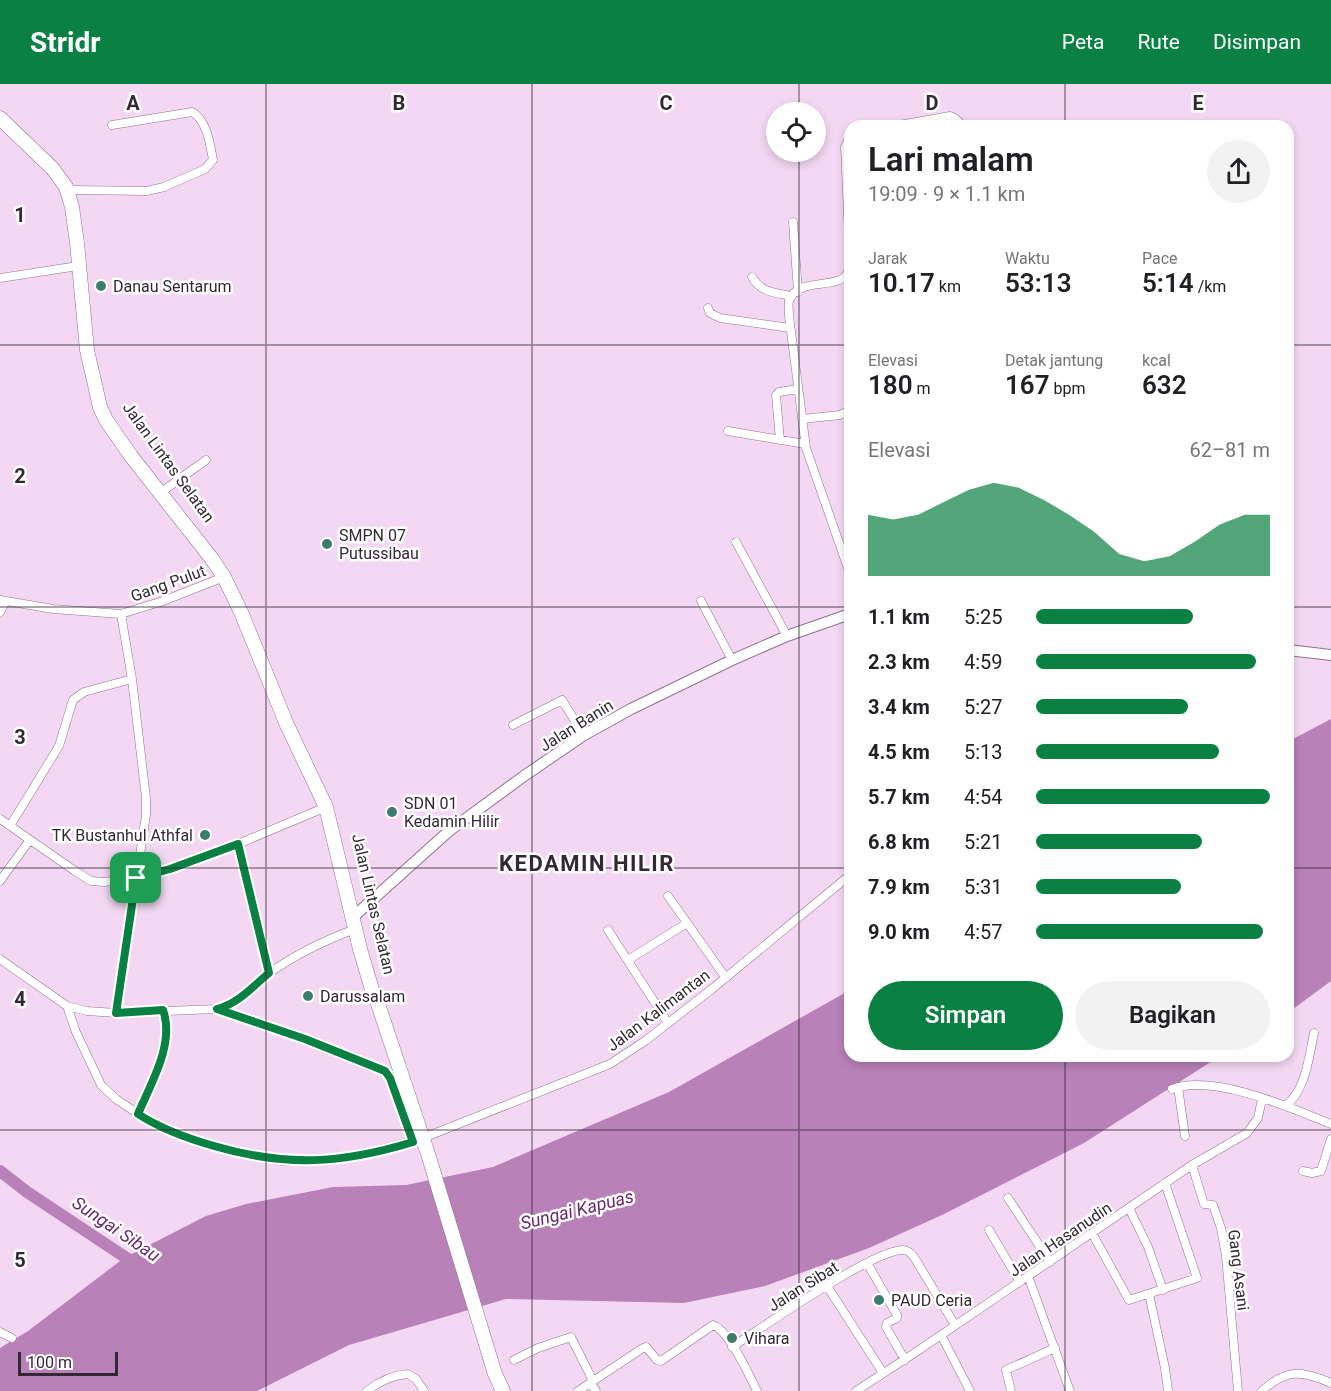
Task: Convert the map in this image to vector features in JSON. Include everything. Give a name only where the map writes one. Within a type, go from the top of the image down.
[{"type":"highway","name":"Jalan Lintas Selatan","points":[[0,108],[64,171],[75,190],[81,224],[94,348],[107,405],[120,430],[166,488],[224,577],[326,807],[356,927],[379,996],[377,1001],[418,1140],[428,1154],[488,1353],[503,1391]]},
{"type":"highway","name":"Jalan Lintas Selatan","points":[[0,118],[53,169],[66,187],[72,207],[87,350],[100,407],[115,433],[229,573],[246,609],[281,703],[332,802],[356,927]]},
{"type":"street","points":[[75,190],[147,191],[164,188],[205,169],[213,160],[202,120],[192,112],[112,125]]},
{"type":"street","points":[[928,120],[950,116],[957,120]]},
{"type":"street","points":[[793,222],[795,294]]},
{"type":"street","points":[[0,278],[78,266]]},
{"type":"street","points":[[752,277],[756,284],[765,291],[795,294]]},
{"type":"street","points":[[844,278],[806,286],[789,302],[790,328],[805,444],[844,557]]},
{"type":"street","points":[[708,308],[710,313],[720,318],[790,328]]},
{"type":"street","points":[[780,440],[776,395],[779,392],[798,389]]},
{"type":"street","points":[[802,419],[844,413]]},
{"type":"street","points":[[728,431],[805,444]]},
{"type":"street","points":[[166,488],[206,460]]},
{"type":"street","points":[[736,542],[787,636]]},
{"type":"street","name":"Gang Pulut","points":[[121,614],[163,601],[224,577]]},
{"type":"street","points":[[0,612],[3,600],[53,609],[121,614],[132,679],[146,815],[116,1013]]},
{"type":"street","points":[[701,601],[732,660]]},
{"type":"street","name":"Jalan Banin","points":[[67,1006],[87,1011],[116,1013],[217,1009],[230,1006],[269,973],[315,946],[356,927],[449,831],[584,735],[631,709],[732,660],[787,636],[844,616]]},
{"type":"street","points":[[1294,651],[1331,655]]},
{"type":"street","points":[[10,826],[59,746],[69,712],[77,695],[132,679]]},
{"type":"street","points":[[513,725],[560,699],[564,701],[584,735]]},
{"type":"street","points":[[0,819],[29,841],[91,881],[104,882],[136,878],[170,869],[238,844],[326,807]]},
{"type":"street","points":[[0,881],[29,841]]},
{"type":"street","points":[[238,844],[269,973]]},
{"type":"street","name":"Jalan Kalimantan","points":[[67,1006],[76,1032],[101,1085],[153,1124],[196,1141],[258,1158],[284,1161],[329,1160],[378,1151],[418,1140],[610,1064],[726,978],[844,880]]},
{"type":"street","points":[[668,896],[726,978]]},
{"type":"street","points":[[627,960],[687,923]]},
{"type":"street","points":[[608,930],[668,1023]]},
{"type":"street","points":[[0,959],[67,1006]]},
{"type":"street","points":[[217,1009],[305,1039],[385,1071],[418,1140]]},
{"type":"street","points":[[138,1114],[158,1066],[166,1037],[166,1020],[163,1010]]},
{"type":"street","points":[[1285,1106],[1293,1098],[1299,1086],[1314,1033]]},
{"type":"street","points":[[1185,1136],[1175,1088],[1198,1085],[1222,1088],[1262,1099],[1331,1124]]},
{"type":"street","name":"Jalan Hasanudin","points":[[856,1391],[1192,1165],[1247,1134],[1258,1118],[1262,1099]]},
{"type":"street","points":[[1303,1171],[1312,1173],[1321,1171],[1331,1139]]},
{"type":"street","name":"Gang Asani","points":[[1192,1165],[1204,1204],[1212,1205],[1224,1242],[1238,1391]]},
{"type":"street","points":[[1092,1233],[1129,1300],[1197,1278],[1165,1183]]},
{"type":"street","points":[[1008,1198],[1050,1262]]},
{"type":"street","points":[[1129,1208],[1148,1247],[1163,1290]]},
{"type":"street","points":[[989,1230],[1020,1282]]},
{"type":"street","name":"Jalan Sibat","points":[[732,1347],[867,1263],[891,1252],[903,1250],[911,1253],[955,1325]]},
{"type":"street","points":[[867,1263],[897,1315],[897,1318],[888,1323],[886,1327],[905,1360]]},
{"type":"street","points":[[1028,1276],[1070,1391]]},
{"type":"street","points":[[827,1286],[883,1373]]},
{"type":"street","points":[[1149,1294],[1165,1368],[1167,1391]]},
{"type":"street","points":[[578,1391],[643,1348],[648,1348],[657,1360],[664,1360],[713,1325],[720,1329],[732,1347],[757,1391]]},
{"type":"street","points":[[0,1332],[12,1338]]},
{"type":"street","points":[[941,1335],[970,1391]]},
{"type":"street","points":[[514,1360],[538,1348],[570,1337],[596,1391]]},
{"type":"street","points":[[1011,1391],[1006,1370],[1055,1348]]},
{"type":"street","points":[[367,1391],[395,1375],[408,1374],[416,1379],[424,1391]]},
{"type":"street","points":[[1262,1391],[1280,1377],[1288,1374],[1312,1376],[1331,1383]]},
{"type":"water","points":[[1331,719],[1331,981],[1294,1008],[1294,738]]},
{"type":"water","name":"Sungai Kapuas","points":[[844,993],[844,1062],[1211,1062],[1084,1143],[942,1215],[869,1248],[765,1286],[684,1303],[506,1299],[349,1345],[257,1391],[0,1391],[0,1348],[28,1331],[124,1258],[206,1216],[246,1204],[333,1187],[406,1185],[493,1167],[669,1092]]},
{"type":"waterway","name":"Sungai Sibau","points":[[0,1171],[27,1192],[137,1265]]},
{"type":"place","name":"Danau Sentarum","points":[[101,286]]},
{"type":"place","name":"SMPN 07 Putussibau","points":[[327,544]]},
{"type":"place","name":"SDN 01 Kedamin Hilir","points":[[392,812]]},
{"type":"place","name":"TK Bustanhul Athfal","points":[[205,835]]},
{"type":"place","name":"Darussalam","points":[[308,996]]},
{"type":"place","name":"PAUD Ceria","points":[[879,1300]]},
{"type":"place","name":"Vihara","points":[[732,1338]]},
{"type":"district","name":"KEDAMIN HILIR","points":[[587,863]]},
{"type":"route","points":[[238,844],[269,973],[230,1006],[217,1009],[305,1039],[385,1071],[390,1078],[413,1142],[329,1160],[284,1161],[258,1158],[196,1141],[153,1124],[138,1114],[158,1066],[166,1037],[166,1020],[163,1010],[116,1013],[136,878],[170,869],[238,844]]}]
